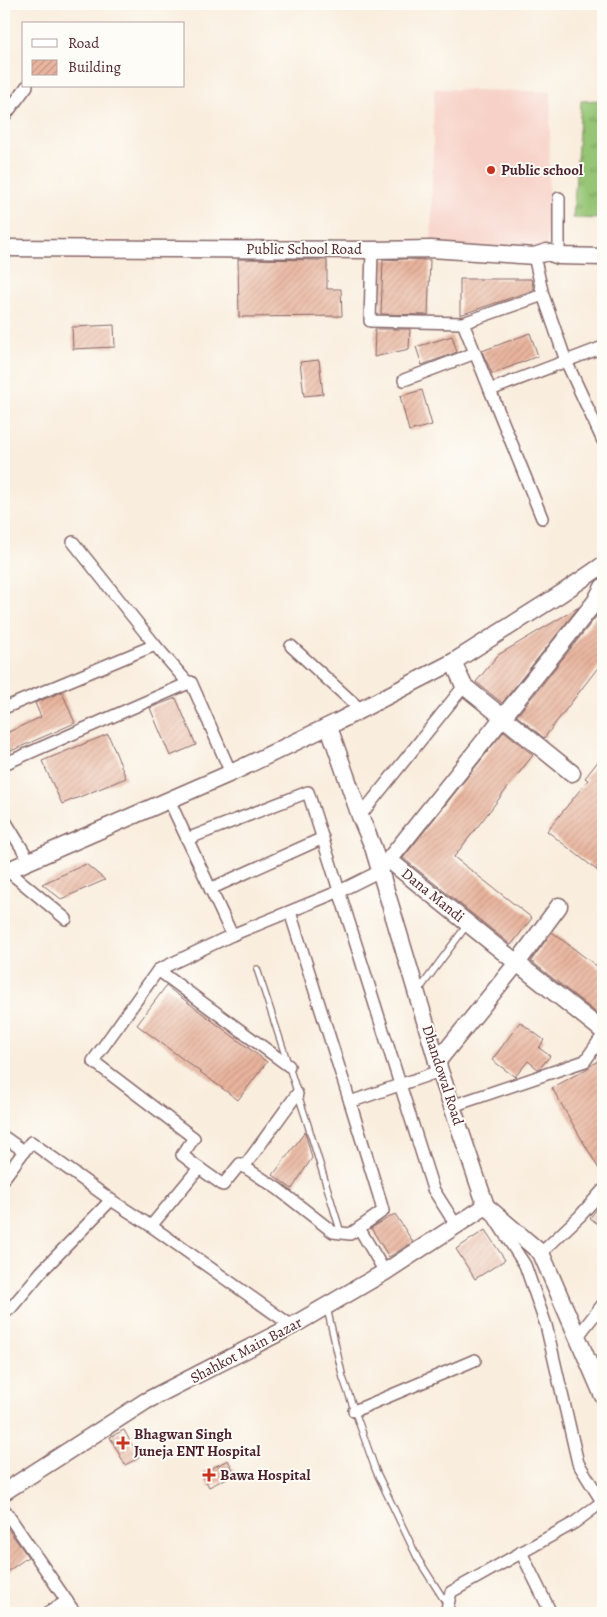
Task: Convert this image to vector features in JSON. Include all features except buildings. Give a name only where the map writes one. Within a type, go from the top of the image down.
[{"type":"street","points":[[4,117],[26,88]]},
{"type":"street","points":[[559,198],[559,256]]},
{"type":"street","name":"Public School Road","points":[[4,248],[372,250],[431,248],[534,256],[547,252],[559,256],[603,257]]},
{"type":"street","points":[[372,250],[370,321],[463,323],[543,295]]},
{"type":"street","points":[[534,256],[543,295],[566,361],[603,441]]},
{"type":"street","points":[[463,323],[542,518]]},
{"type":"street","points":[[490,390],[603,347]]},
{"type":"street","points":[[404,380],[475,353]]},
{"type":"street","points":[[73,542],[155,645],[188,683],[191,682],[231,773]]},
{"type":"street","points":[[66,919],[5,871],[231,773],[362,710],[453,662],[562,594],[603,565]]},
{"type":"street","name":"Dana Mandi","points":[[517,963],[469,924],[384,865],[595,602],[603,587]]},
{"type":"street","points":[[4,708],[155,645]]},
{"type":"street","points":[[291,646],[362,710]]},
{"type":"street","points":[[453,662],[464,686],[572,773]]},
{"type":"street","points":[[4,764],[188,683]]},
{"type":"street","points":[[360,816],[464,686]]},
{"type":"street","points":[[290,912],[379,1196],[382,1211],[350,1234],[334,1232],[278,1189],[240,1164],[223,1185],[182,1155],[194,1138],[92,1061],[158,970],[232,935],[340,891],[384,865],[373,847],[360,816],[329,726]]},
{"type":"street","points":[[187,839],[308,792],[433,1189],[456,1225]]},
{"type":"street","points":[[169,800],[232,935]]},
{"type":"street","points":[[4,819],[29,860]]},
{"type":"street","points":[[210,889],[323,838]]},
{"type":"street","name":"Dhandowal Road","points":[[384,865],[417,993],[439,1067],[486,1206]]},
{"type":"street","points":[[350,1102],[400,1085],[439,1067],[559,906]]},
{"type":"street","points":[[517,963],[603,1031]]},
{"type":"street","points":[[158,970],[289,1066]]},
{"type":"street","points":[[452,1106],[585,1060],[603,1035]]},
{"type":"street","points":[[244,1167],[297,1094]]},
{"type":"street","points":[[4,1137],[24,1151]]},
{"type":"street","points":[[4,1178],[31,1142],[292,1326]]},
{"type":"street","points":[[151,1226],[199,1168]]},
{"type":"street","points":[[541,1253],[580,1216],[603,1190]]},
{"type":"street","points":[[4,1313],[11,1308],[41,1272],[111,1200]]},
{"type":"street","points":[[486,1206],[541,1253],[602,1390]]},
{"type":"street","points":[[447,1609],[451,1592],[574,1523],[603,1502],[578,1463],[546,1325],[525,1264],[486,1206]]},
{"type":"street","name":"Shahkot Main Bazar","points":[[4,1492],[146,1401],[327,1306],[385,1272],[486,1206]]},
{"type":"street","points":[[360,1228],[385,1272]]},
{"type":"street","points":[[578,1336],[603,1304]]},
{"type":"street","points":[[354,1411],[475,1360]]},
{"type":"street","points":[[4,1509],[75,1613]]},
{"type":"street","points":[[521,1552],[551,1613]]},
{"type":"street","points":[[48,1613],[67,1601]]},
{"type":"lane","points":[[417,993],[469,924]]},
{"type":"lane","points":[[257,969],[341,1233]]},
{"type":"lane","points":[[327,1306],[343,1378],[380,1480],[418,1559],[447,1609]]},
{"type":"shaded area","name":"Public school","points":[[434,89],[551,92],[547,252],[431,249]]},
{"type":"green space","points":[[603,100],[603,219],[573,218],[581,101]]},
{"type":"place","name":"Public school","points":[[491,170]]},
{"type":"place","name":"Bhagwan Singh Juneja ENT Hospital","points":[[123,1443]]},
{"type":"place","name":"Bawa Hospital","points":[[209,1475]]}]
